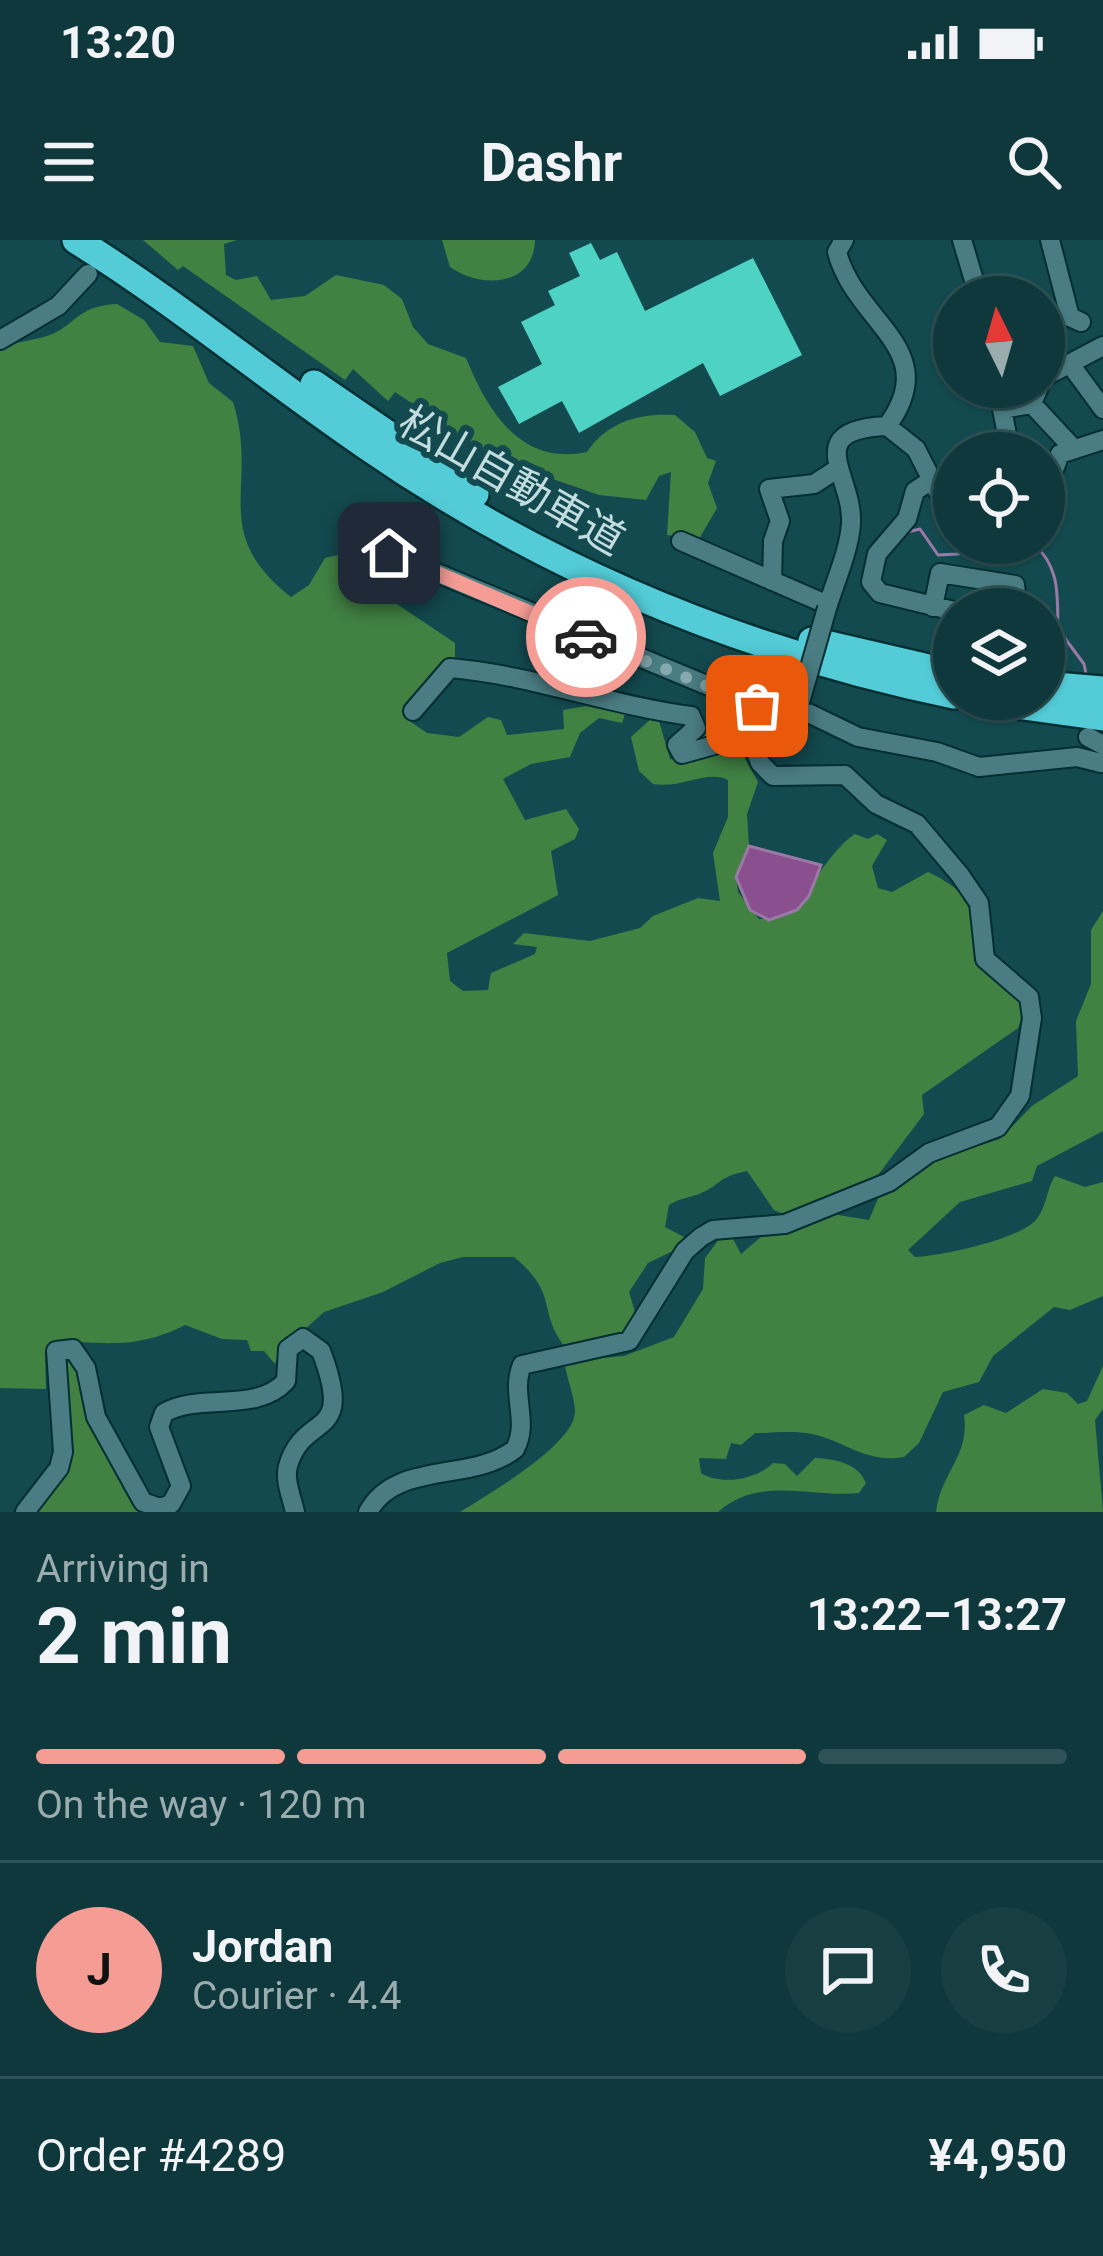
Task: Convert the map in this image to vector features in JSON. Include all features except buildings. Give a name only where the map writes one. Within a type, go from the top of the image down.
[{"type":"highway","name":"松山自動車道","points":[[76,240],[166,299],[363,445],[473,515],[564,563],[716,630],[841,670],[933,690]]},
{"type":"highway","name":"松山自動車道","points":[[111,240],[372,426],[480,497],[569,546],[724,613],[843,651],[933,670]]},
{"type":"highway","points":[[1065,687],[1103,690]]},
{"type":"highway","points":[[1037,720],[1099,741]]},
{"type":"street","points":[[413,711],[450,668],[512,673],[608,702],[691,716],[696,728],[677,745],[682,754],[754,740],[799,705],[851,520],[836,452],[848,434],[887,426],[906,396],[908,370],[901,352],[849,287],[837,252],[844,240]]},
{"type":"street","points":[[962,240],[973,276]]},
{"type":"street","points":[[1050,240],[1070,317],[1082,322]]},
{"type":"street","points":[[0,340],[58,306],[88,274]]},
{"type":"street","points":[[1065,366],[1103,346]]},
{"type":"street","points":[[1070,364],[1103,409]]},
{"type":"street","points":[[1045,408],[1072,447]]},
{"type":"street","points":[[887,426],[916,448],[933,488]]},
{"type":"street","points":[[1065,452],[1103,440]]},
{"type":"street","points":[[772,581],[773,541],[780,521],[769,489],[814,484],[838,469]]},
{"type":"street","points":[[929,481],[915,490],[896,533],[875,560],[873,588],[933,607]]},
{"type":"street","points":[[681,542],[827,606]]},
{"type":"street","points":[[368,1512],[401,1483],[467,1471],[515,1449],[523,1424],[517,1387],[522,1365],[628,1341],[685,1250],[701,1237],[726,1228],[770,1229],[867,1192],[929,1153],[987,1135],[1020,1096],[1032,1018],[1029,998],[985,959],[979,903],[916,824],[876,804],[845,775],[772,776],[760,763],[754,740],[759,712],[752,704],[612,650],[389,553]]},
{"type":"street","points":[[937,588],[940,572],[1015,588]]},
{"type":"street","points":[[799,705],[858,737],[937,752],[979,767],[1077,757],[1099,741]]},
{"type":"street","points":[[25,1512],[59,1468],[63,1451],[56,1351],[74,1349],[82,1357],[104,1431],[143,1502],[160,1508],[172,1504],[181,1486],[159,1427],[164,1413],[180,1406],[272,1393],[286,1381],[288,1349],[303,1338],[321,1351],[334,1398],[324,1425],[297,1449],[286,1469],[295,1512]]},
{"type":"green space","points":[[143,240],[237,240],[224,244],[226,275],[236,280],[257,276],[271,300],[305,296],[336,275],[384,285],[402,299],[413,327],[428,344],[466,358],[485,397],[510,431],[543,451],[587,452],[605,433],[626,421],[675,415],[695,432],[707,458],[716,461],[708,483],[717,508],[699,539],[667,535],[671,472],[659,476],[646,500],[599,495],[495,459],[395,392],[388,401],[353,369],[345,380],[183,266],[178,270]]},
{"type":"green space","points":[[442,240],[535,240],[526,267],[516,275],[490,281],[450,267]]},
{"type":"green space","points":[[117,304],[144,320],[160,342],[193,346],[209,383],[233,402],[240,432],[243,529],[265,573],[291,597],[309,585],[325,558],[356,551],[376,590],[455,643],[455,659],[406,705],[408,720],[427,733],[459,737],[488,717],[501,720],[507,735],[564,729],[563,710],[586,706],[625,714],[622,723],[599,718],[580,733],[570,757],[531,764],[503,779],[525,820],[566,809],[579,829],[575,839],[551,851],[558,895],[447,953],[450,981],[463,991],[488,990],[491,973],[535,954],[537,947],[513,944],[524,933],[590,941],[640,928],[653,916],[698,898],[720,901],[713,853],[728,817],[728,780],[712,777],[653,784],[639,771],[631,737],[652,718],[659,721],[670,759],[692,760],[695,739],[721,703],[746,707],[750,717],[743,743],[745,759],[758,782],[747,814],[749,846],[736,877],[738,892],[759,919],[786,910],[855,834],[868,839],[877,834],[887,840],[872,866],[878,888],[892,892],[928,872],[963,896],[970,908],[977,957],[985,971],[1019,1000],[1022,1016],[1018,1028],[922,1095],[924,1114],[875,1179],[787,1216],[774,1210],[747,1171],[669,1205],[665,1227],[684,1237],[681,1247],[648,1263],[629,1292],[637,1319],[605,1342],[564,1346],[537,1281],[514,1257],[463,1257],[324,1312],[303,1331],[285,1337],[275,1364],[264,1351],[251,1351],[247,1340],[222,1339],[185,1325],[137,1341],[59,1341],[45,1353],[46,1389],[0,1388],[0,349],[47,336],[92,309]]},
{"type":"green space","points":[[1103,911],[1103,1131],[1037,1166],[1032,1181],[960,1202],[908,1250],[915,1257],[942,1254],[1025,1228],[1039,1216],[1055,1176],[1085,1187],[1103,1182],[1103,1296],[1070,1310],[1054,1307],[993,1356],[979,1382],[943,1392],[919,1443],[904,1457],[879,1457],[824,1437],[791,1432],[755,1433],[741,1445],[731,1443],[726,1459],[699,1458],[701,1473],[728,1480],[758,1473],[773,1463],[785,1464],[797,1476],[815,1458],[838,1461],[862,1476],[866,1483],[859,1493],[768,1491],[734,1501],[718,1512],[460,1512],[545,1454],[571,1425],[575,1412],[565,1365],[569,1361],[624,1356],[674,1337],[703,1289],[705,1258],[720,1238],[733,1239],[741,1254],[761,1237],[832,1214],[869,1220],[880,1194],[923,1163],[1000,1139],[1032,1106],[1078,1076],[1076,1021],[1091,984],[1091,930]]},
{"type":"green space","points":[[63,1357],[74,1358],[91,1420],[141,1512],[37,1512],[72,1459]]},
{"type":"green space","points":[[1103,1366],[1103,1409],[1095,1420],[1103,1512],[936,1512],[963,1442],[964,1415],[984,1405],[1006,1413],[1043,1389],[1067,1393],[1078,1404],[1087,1401]]},
{"type":"shaded area","points":[[749,846],[821,865],[809,896],[797,910],[769,920],[750,910],[736,877]]},
{"type":"waterway","points":[[903,533],[920,529],[933,548]]},
{"type":"waterway","points":[[1050,564],[1058,629],[1084,664],[1087,679]]},
{"type":"way so far","points":[[586,637],[757,706]]},
{"type":"route","points":[[389,553],[586,637]]}]
